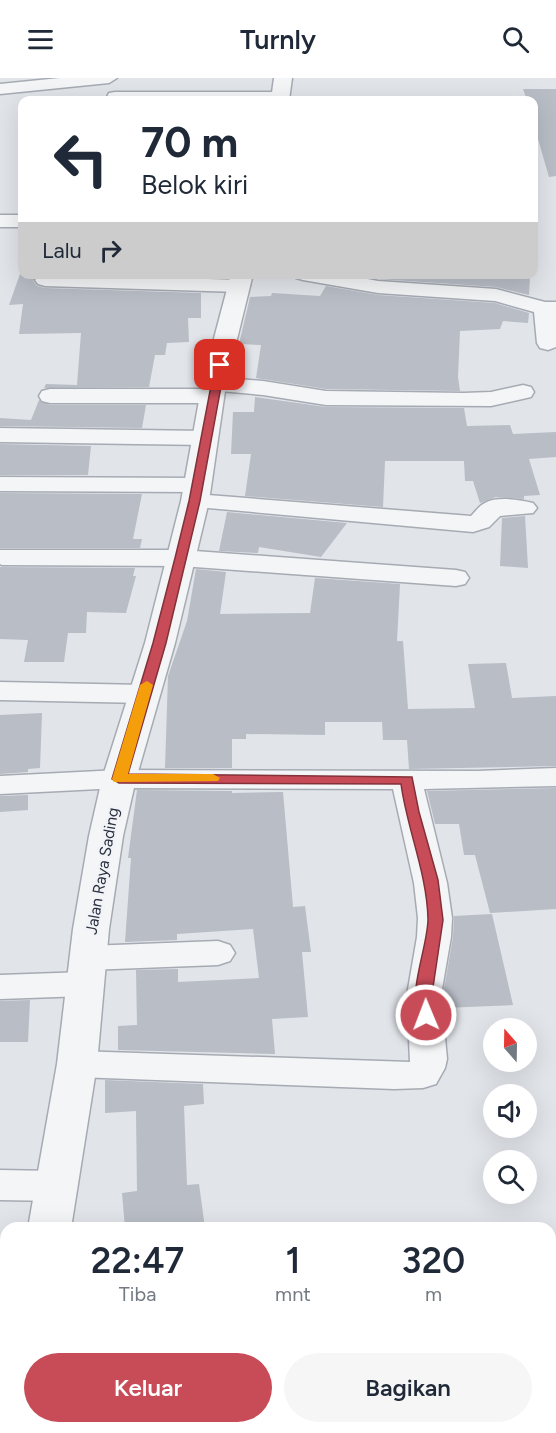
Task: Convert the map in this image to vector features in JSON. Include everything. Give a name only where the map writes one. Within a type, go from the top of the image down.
[{"type":"street","points":[[3,85],[109,78]]},
{"type":"street","points":[[280,96],[283,78]]},
{"type":"street","points":[[0,221],[18,221]]},
{"type":"street","points":[[332,279],[378,287],[496,296],[550,308],[548,342]]},
{"type":"street","points":[[45,280],[241,280]]},
{"type":"street","name":"Jalan Raya Sading","points":[[50,1222],[77,1064],[87,971],[106,836],[119,779],[181,558],[196,493],[213,390],[241,280]]},
{"type":"street","points":[[50,396],[263,388],[326,398],[464,400],[490,399],[523,392]]},
{"type":"street","points":[[0,435],[205,438]]},
{"type":"street","points":[[0,484],[196,493],[473,524],[480,522],[493,508],[524,508]]},
{"type":"street","points":[[2,557],[181,558],[456,578]]},
{"type":"street","points":[[0,691],[144,694]]},
{"type":"street","points":[[0,785],[119,779],[407,780],[556,777]]},
{"type":"street","points":[[77,1064],[394,1076],[423,1075],[428,1070],[429,1056],[424,994],[436,920],[431,880],[412,812],[407,780]]},
{"type":"street","points":[[0,987],[87,971],[218,952]]},
{"type":"street","points":[[0,1185],[56,1186]]},
{"type":"building","points":[[523,89],[556,89],[556,176],[549,177],[538,139],[538,96],[526,96]]},
{"type":"building","points":[[18,279],[34,279],[33,281],[37,286],[45,288],[201,293],[201,318],[188,318],[189,342],[167,343],[165,355],[155,355],[149,387],[44,388],[46,384],[77,385],[81,333],[19,334],[23,304],[9,305]]},
{"type":"building","points":[[378,279],[530,279],[529,295],[496,287]]},
{"type":"building","points":[[326,286],[378,295],[495,303],[529,313],[528,323],[503,321],[500,329],[460,331],[458,377],[460,391],[326,389],[256,378],[261,345],[239,344],[250,297],[271,296],[272,293],[320,296]]},
{"type":"building","points":[[255,397],[326,407],[464,408],[467,426],[510,425],[513,434],[556,432],[556,457],[529,459],[540,495],[524,496],[524,499],[496,497],[480,503],[473,481],[465,481],[464,461],[385,461],[383,507],[245,496],[251,454],[231,454],[233,412],[254,412]]},
{"type":"building","points":[[39,400],[50,405],[146,405],[142,428],[0,426],[0,418],[31,420]]},
{"type":"building","points":[[0,444],[91,446],[88,475],[0,475]]},
{"type":"building","points":[[0,493],[142,494],[133,539],[142,539],[140,548],[0,548]]},
{"type":"building","points":[[227,512],[347,523],[321,557],[259,547],[258,553],[219,551]]},
{"type":"building","points":[[525,516],[528,568],[500,566],[502,518]]},
{"type":"building","points":[[0,567],[135,568],[133,576],[136,576],[126,613],[87,612],[86,633],[68,633],[64,662],[24,662],[28,640],[0,639]]},
{"type":"building","points":[[196,569],[226,572],[220,614],[310,613],[315,578],[400,584],[397,641],[403,641],[408,709],[475,708],[468,664],[506,663],[512,698],[556,696],[556,766],[409,769],[407,740],[383,740],[382,722],[325,722],[325,735],[246,734],[246,739],[232,739],[232,768],[165,768],[168,676],[187,621]]},
{"type":"building","points":[[42,713],[40,768],[28,769],[28,772],[0,774],[0,715]]},
{"type":"building","points":[[556,788],[556,909],[490,913],[475,855],[464,855],[459,824],[435,824],[427,791]]},
{"type":"building","points":[[137,790],[283,792],[293,907],[305,906],[311,952],[302,952],[308,1017],[272,1019],[275,1054],[118,1050],[118,1026],[137,1025],[136,970],[178,969],[178,982],[259,978],[253,929],[177,934],[177,940],[125,942],[131,858],[128,858]]},
{"type":"building","points":[[28,795],[28,810],[0,812],[0,796]]},
{"type":"building","points":[[492,914],[513,1005],[444,1008],[443,995],[453,937],[454,916]]},
{"type":"building","points":[[30,1000],[28,1042],[0,1042],[0,1001]]},
{"type":"building","points":[[105,1080],[203,1084],[204,1104],[184,1106],[187,1185],[199,1184],[204,1222],[124,1222],[122,1193],[137,1191],[136,1111],[105,1113]]},
{"type":"slow traffic","points":[[147,685],[119,779],[213,778]]},
{"type":"route","points":[[220,365],[212,396],[195,501],[175,574],[160,643],[119,779],[407,780],[412,812],[431,880],[436,920],[424,994],[426,1015]]}]
